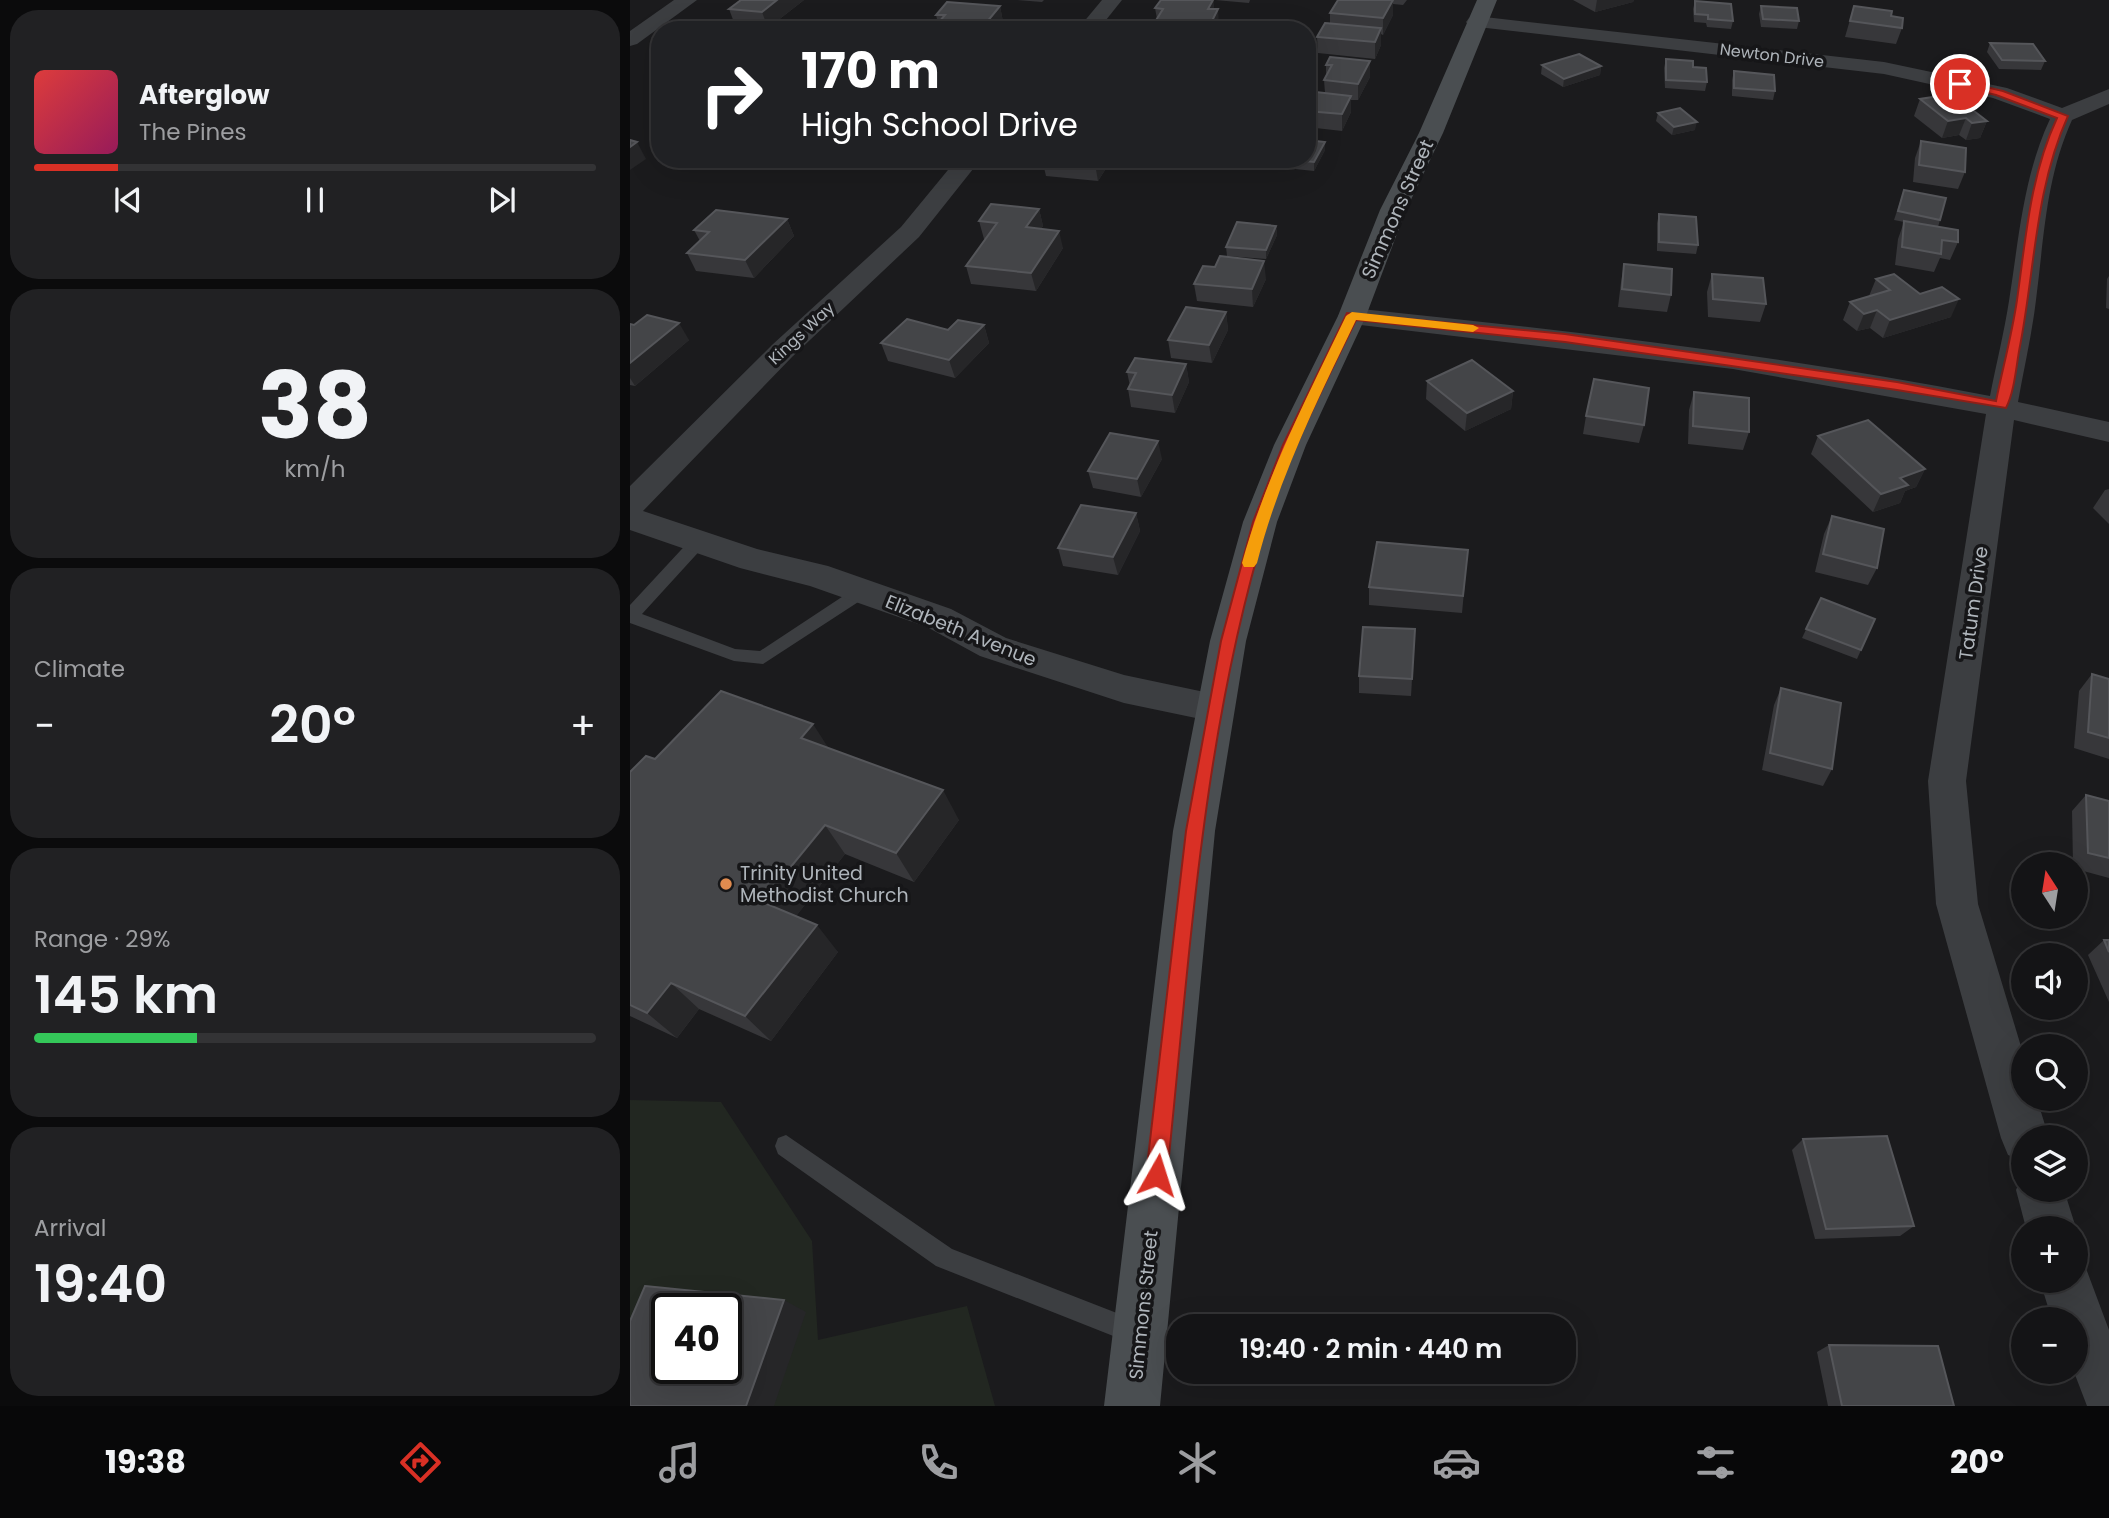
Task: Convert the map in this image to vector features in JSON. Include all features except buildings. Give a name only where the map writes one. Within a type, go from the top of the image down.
[{"type":"street","points":[[657,21],[687,0]]},
{"type":"street","points":[[1094,21],[1112,0]]},
{"type":"street","name":"Newton Drive","points":[[1482,11],[1884,68],[1999,93],[2063,116]]},
{"type":"street","name":"Simmons Street","points":[[1132,1406],[1194,831],[1228,641],[1260,522],[1290,445],[1352,316],[1393,210],[1431,132],[1482,11]]},
{"type":"street","points":[[630,40],[651,25]]},
{"type":"street","points":[[2063,116],[2109,96]]},
{"type":"street","name":"Tatum Drive","points":[[2021,1125],[1957,904],[1947,781],[2002,406],[2022,304],[2037,189],[2048,148],[2063,116]]},
{"type":"street","name":"Kings Way","points":[[630,505],[762,370],[911,232],[963,168]]},
{"type":"street","points":[[1352,316],[1548,336],[1897,386],[2002,406],[2109,432]]},
{"type":"street","name":"Elizabeth Avenue","points":[[630,518],[863,591],[939,618],[993,647],[1124,689],[1215,708]]},
{"type":"street","points":[[2069,1293],[2109,1393]]},
{"type":"lane","points":[[699,541],[631,616],[734,655],[764,658],[863,591]]},
{"type":"lane","points":[[786,1146],[944,1258],[1140,1334]]},
{"type":"shaded area","points":[[630,1100],[721,1102],[812,1241],[818,1340],[967,1306],[995,1406],[630,1406]]},
{"type":"slow traffic","points":[[1249,563],[1260,522],[1290,445],[1352,316],[1473,328]]},
{"type":"place","name":"Trinity United Methodist Church","points":[[726,884]]},
{"type":"route","points":[[1157,1175],[1194,831],[1228,641],[1260,522],[1290,445],[1352,316],[1565,338],[1897,386],[2002,406],[2022,304],[2037,189],[2048,148],[2063,116],[1999,93],[1960,84]]}]
